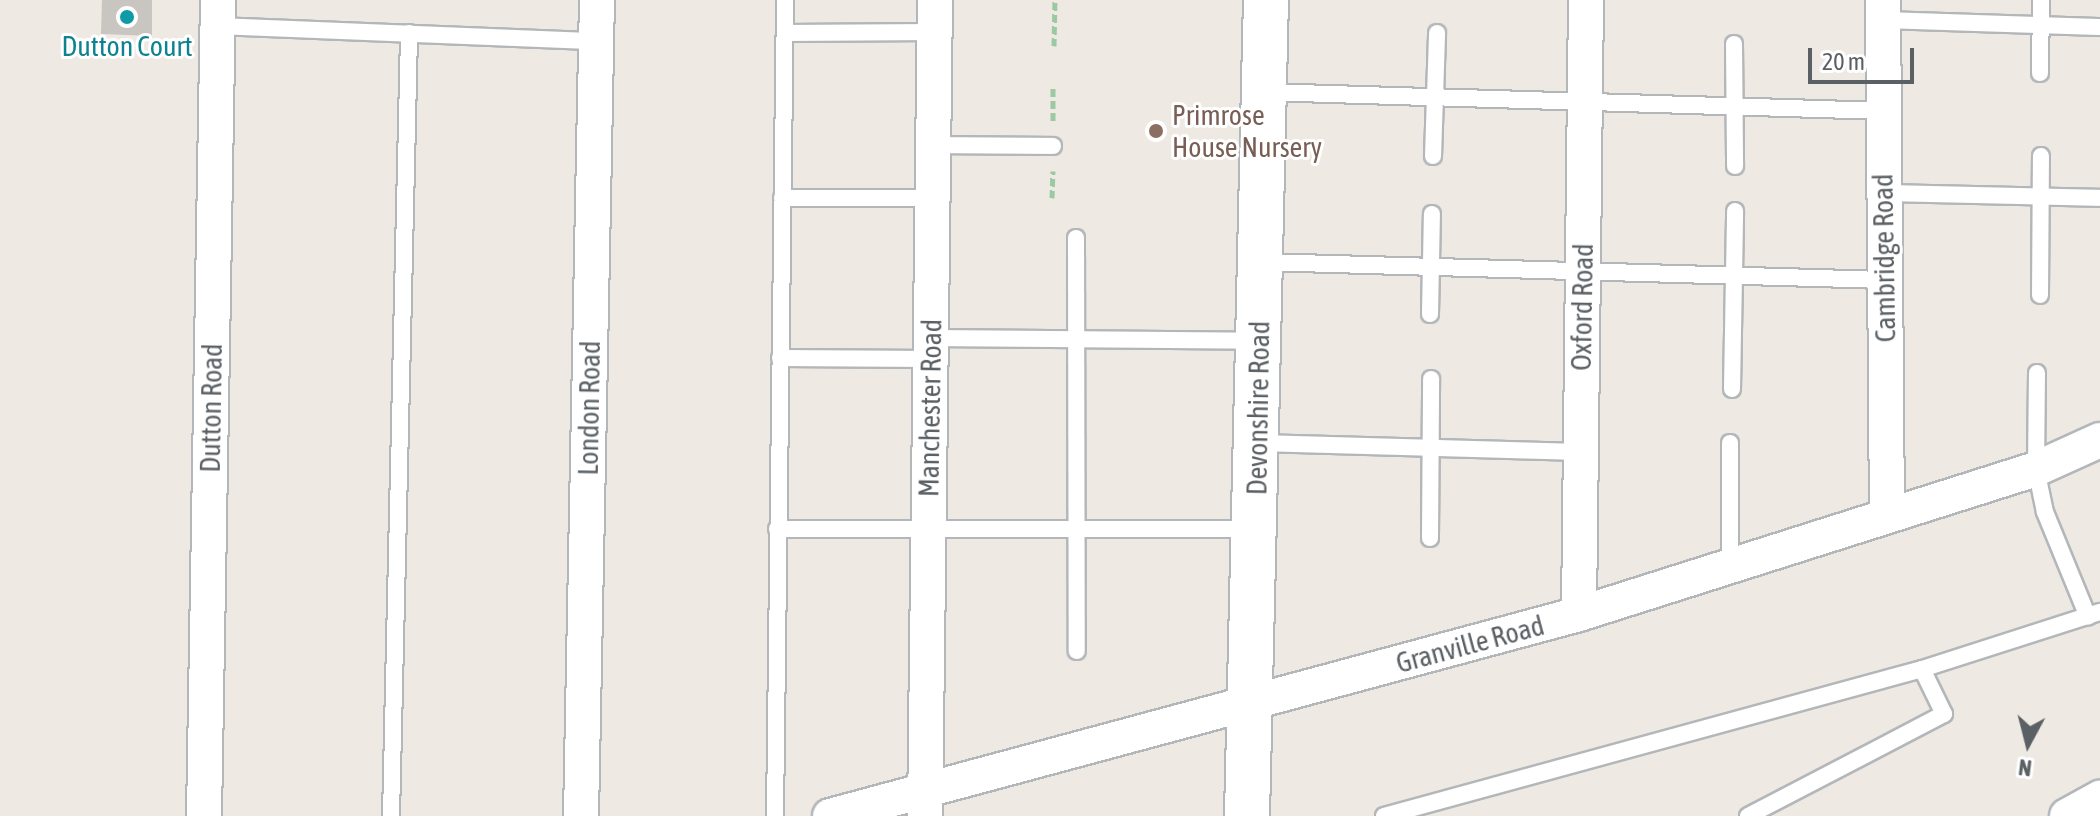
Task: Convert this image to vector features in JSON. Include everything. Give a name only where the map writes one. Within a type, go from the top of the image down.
[{"type":"main road","name":"Devonshire Road","points":[[1247,816],[1266,0]]},
{"type":"street","name":"London Road","points":[[581,816],[597,0]]},
{"type":"street","name":"Oxford Road","points":[[1579,614],[1586,0]]},
{"type":"street","name":"Cambridge Road","points":[[1884,10],[1887,516]]},
{"type":"street","name":"Dutton Road","points":[[204,816],[217,13]]},
{"type":"street","name":"Manchester Road","points":[[925,806],[935,16]]},
{"type":"street","name":"Granville Road","points":[[830,816],[925,806],[1252,702],[1579,614],[1730,563],[2036,469],[2100,440]]},
{"type":"street","points":[[2067,816],[2100,798]]},
{"type":"lane","points":[[775,816],[785,0]]},
{"type":"lane","points":[[2040,73],[2041,0]]},
{"type":"lane","points":[[1884,10],[2041,26],[2100,27]]},
{"type":"lane","points":[[217,13],[409,33],[596,41]]},
{"type":"lane","points":[[785,33],[935,16]]},
{"type":"lane","points":[[391,816],[409,33]]},
{"type":"lane","points":[[1433,156],[1437,33]]},
{"type":"lane","points":[[1734,44],[1735,166]]},
{"type":"lane","points":[[1265,92],[1883,111]]},
{"type":"lane","points":[[934,145],[1053,146]]},
{"type":"lane","points":[[2040,295],[2041,156]]},
{"type":"lane","points":[[1884,193],[2100,198]]},
{"type":"lane","points":[[782,198],[933,198]]},
{"type":"lane","points":[[1732,389],[1735,211]]},
{"type":"lane","points":[[1430,314],[1432,214]]},
{"type":"lane","points":[[1076,238],[1077,651]]},
{"type":"lane","points":[[1261,262],[1582,275],[1885,280]]},
{"type":"lane","points":[[780,358],[1077,340],[1260,341]]},
{"type":"lane","points":[[1384,816],[1438,809],[1922,669],[2094,614],[2045,512],[2036,469],[2037,373]]},
{"type":"lane","points":[[1430,538],[1431,379]]},
{"type":"lane","points":[[1258,443],[1581,452]]},
{"type":"lane","points":[[1730,443],[1730,563]]},
{"type":"lane","points":[[777,529],[1256,529]]},
{"type":"lane","points":[[1748,816],[1944,714],[1922,669]]},
{"type":"path","points":[[1054,46],[1055,0]]},
{"type":"building","name":"Dutton Court","points":[[102,0],[152,0],[152,36],[101,34]]},
{"type":"place","name":"Dutton Court","points":[[127,17]]},
{"type":"place","name":"Primrose House Nursery","points":[[1156,131]]}]
